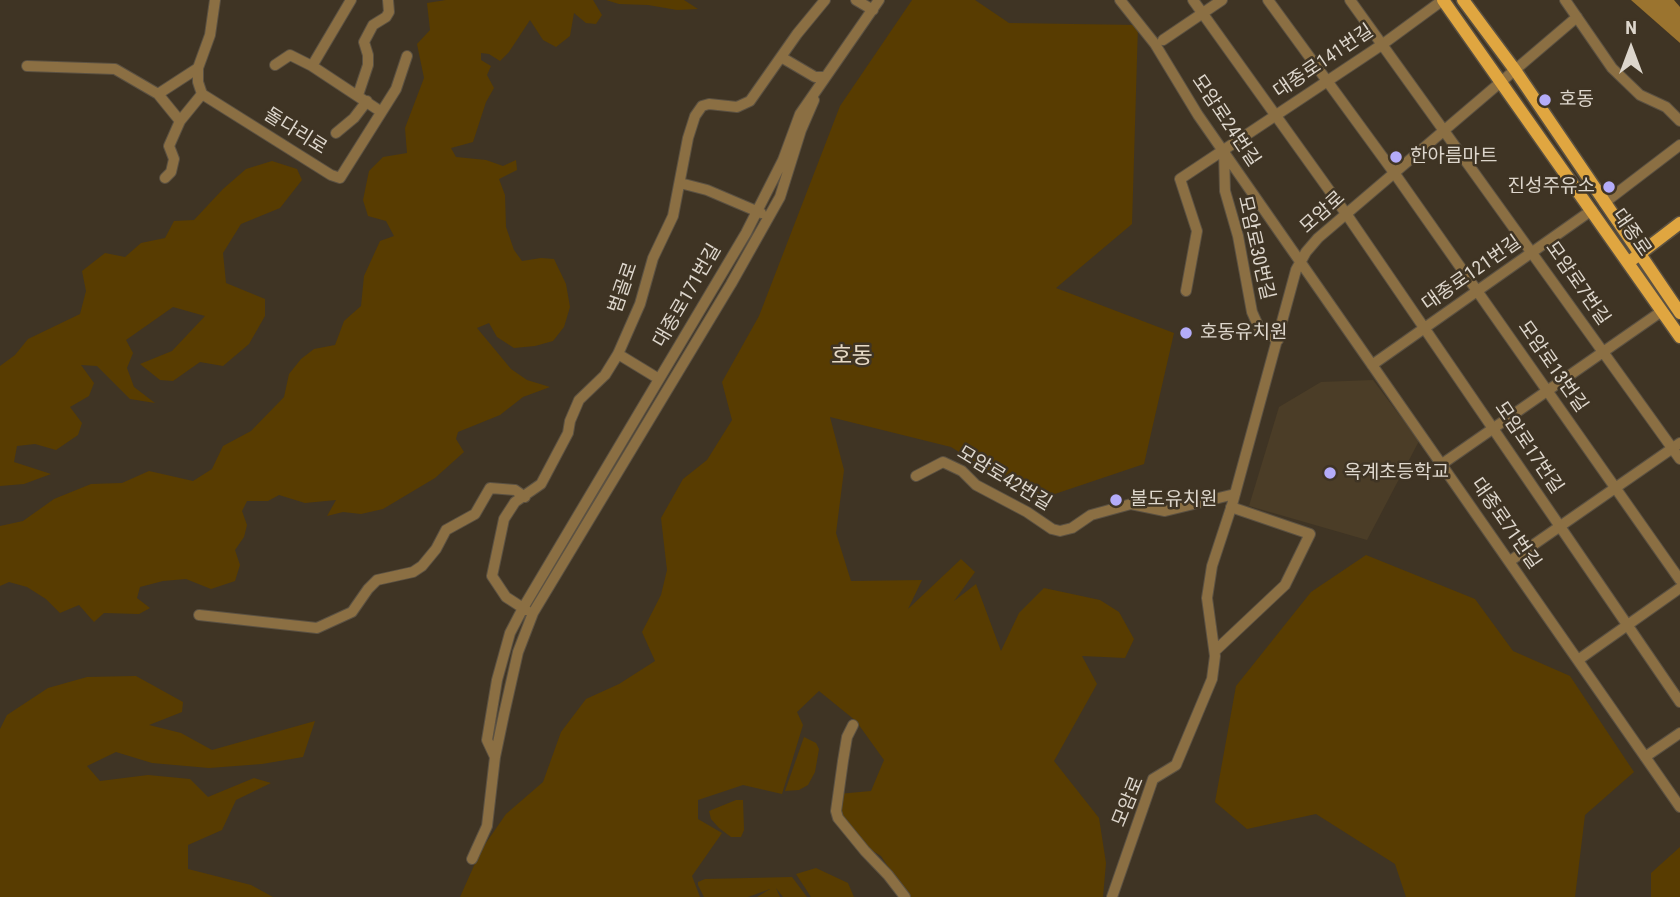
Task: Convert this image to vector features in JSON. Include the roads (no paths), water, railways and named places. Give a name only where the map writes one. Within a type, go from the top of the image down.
[{"type":"main road","name":"대종로","points":[[1443,0],[1680,337]]},
{"type":"main road","name":"대종로","points":[[1463,0],[1515,70],[1639,254],[1678,305]]},
{"type":"main road","points":[[1628,262],[1680,223]]},
{"type":"street","points":[[165,178],[171,172],[174,159],[165,148],[180,121],[202,94],[198,82],[198,68],[210,35],[215,0]]},
{"type":"street","points":[[312,66],[351,0]]},
{"type":"street","name":"돌다리로","points":[[335,132],[354,118],[363,98],[368,65],[364,42],[373,25],[389,12],[388,0]]},
{"type":"street","name":"범골로","points":[[528,611],[506,597],[492,576],[504,519],[515,502],[541,484],[568,433],[579,400],[605,375],[618,354],[639,304],[653,258],[670,225],[688,138],[699,111],[702,106],[709,104],[737,107],[750,101],[825,0]]},
{"type":"street","points":[[856,0],[873,10]]},
{"type":"street","name":"대종로171번길","points":[[472,859],[487,826],[495,757],[487,740],[494,695],[510,633],[528,611],[757,212],[783,160],[800,114],[879,0]]},
{"type":"street","name":"모암로24번길","points":[[1120,0],[1155,44],[1301,263]]},
{"type":"street","name":"모암로17번길","points":[[1193,0],[1347,215],[1680,702]]},
{"type":"street","points":[[1163,40],[1222,0]]},
{"type":"street","name":"모암로13번길","points":[[1268,0],[1395,174],[1680,580]]},
{"type":"street","name":"모암로7번길","points":[[1350,0],[1604,353],[1676,446],[1680,459]]},
{"type":"street","name":"대종로141번길","points":[[1186,291],[1197,231],[1180,179],[1383,44],[1443,0]]},
{"type":"street","points":[[1565,0],[1612,68],[1640,95],[1680,113]]},
{"type":"street","points":[[1502,83],[1577,17]]},
{"type":"street","points":[[275,65],[290,55],[312,66],[380,111]]},
{"type":"street","name":"돌다리로","points":[[202,94],[331,175],[340,178],[396,89],[407,56]]},
{"type":"street","points":[[528,611],[732,284],[780,197],[801,130],[824,77],[815,77],[781,57]]},
{"type":"street","points":[[27,66],[116,69],[158,94],[180,121]]},
{"type":"street","points":[[158,94],[198,68]]},
{"type":"street","name":"모암로","points":[[1112,897],[1153,779],[1176,765],[1212,679],[1214,651],[1207,598],[1212,566],[1235,494],[1296,270],[1318,238],[1502,83]]},
{"type":"street","points":[[1666,107],[1680,121]]},
{"type":"street","name":"대종로","points":[[1604,203],[1680,145]]},
{"type":"street","name":"모암로30번길","points":[[1224,151],[1225,191],[1238,236],[1252,312],[1261,330],[1278,340]]},
{"type":"street","points":[[680,183],[707,190],[769,217]]},
{"type":"street","name":"대종로121번길","points":[[1372,365],[1592,211]]},
{"type":"street","name":"대종로71번길","points":[[1301,263],[1680,807]]},
{"type":"street","points":[[1442,464],[1662,311]]},
{"type":"street","points":[[618,354],[659,379]]},
{"type":"street","points":[[1510,561],[1676,446]]},
{"type":"street","name":"모암로42번길","points":[[916,475],[943,462],[962,471],[976,485],[1060,531],[1091,515],[1131,504],[1165,511],[1235,494]]},
{"type":"street","points":[[199,615],[317,628],[352,612],[377,580],[413,572],[422,566],[436,549],[446,530],[475,514],[490,488],[515,490],[525,496]]},
{"type":"street","points":[[1214,651],[1285,585],[1310,534],[1231,507]]},
{"type":"street","points":[[1578,660],[1680,588]]},
{"type":"street","points":[[853,725],[847,737],[843,761],[836,811],[838,818],[905,897]]},
{"type":"street","points":[[1645,757],[1680,733]]},
{"type":"place","name":"호동","points":[[1545,100]]},
{"type":"place","name":"한아름마트","points":[[1396,157]]},
{"type":"place","name":"진성주유소","points":[[1609,187]]},
{"type":"place","name":"호동유치원","points":[[1186,333]]},
{"type":"place","name":"옥계초등학교","points":[[1330,473]]},
{"type":"place","name":"불도유치원","points":[[1116,500]]},
{"type":"district","name":"호동","points":[[852,357]]}]
